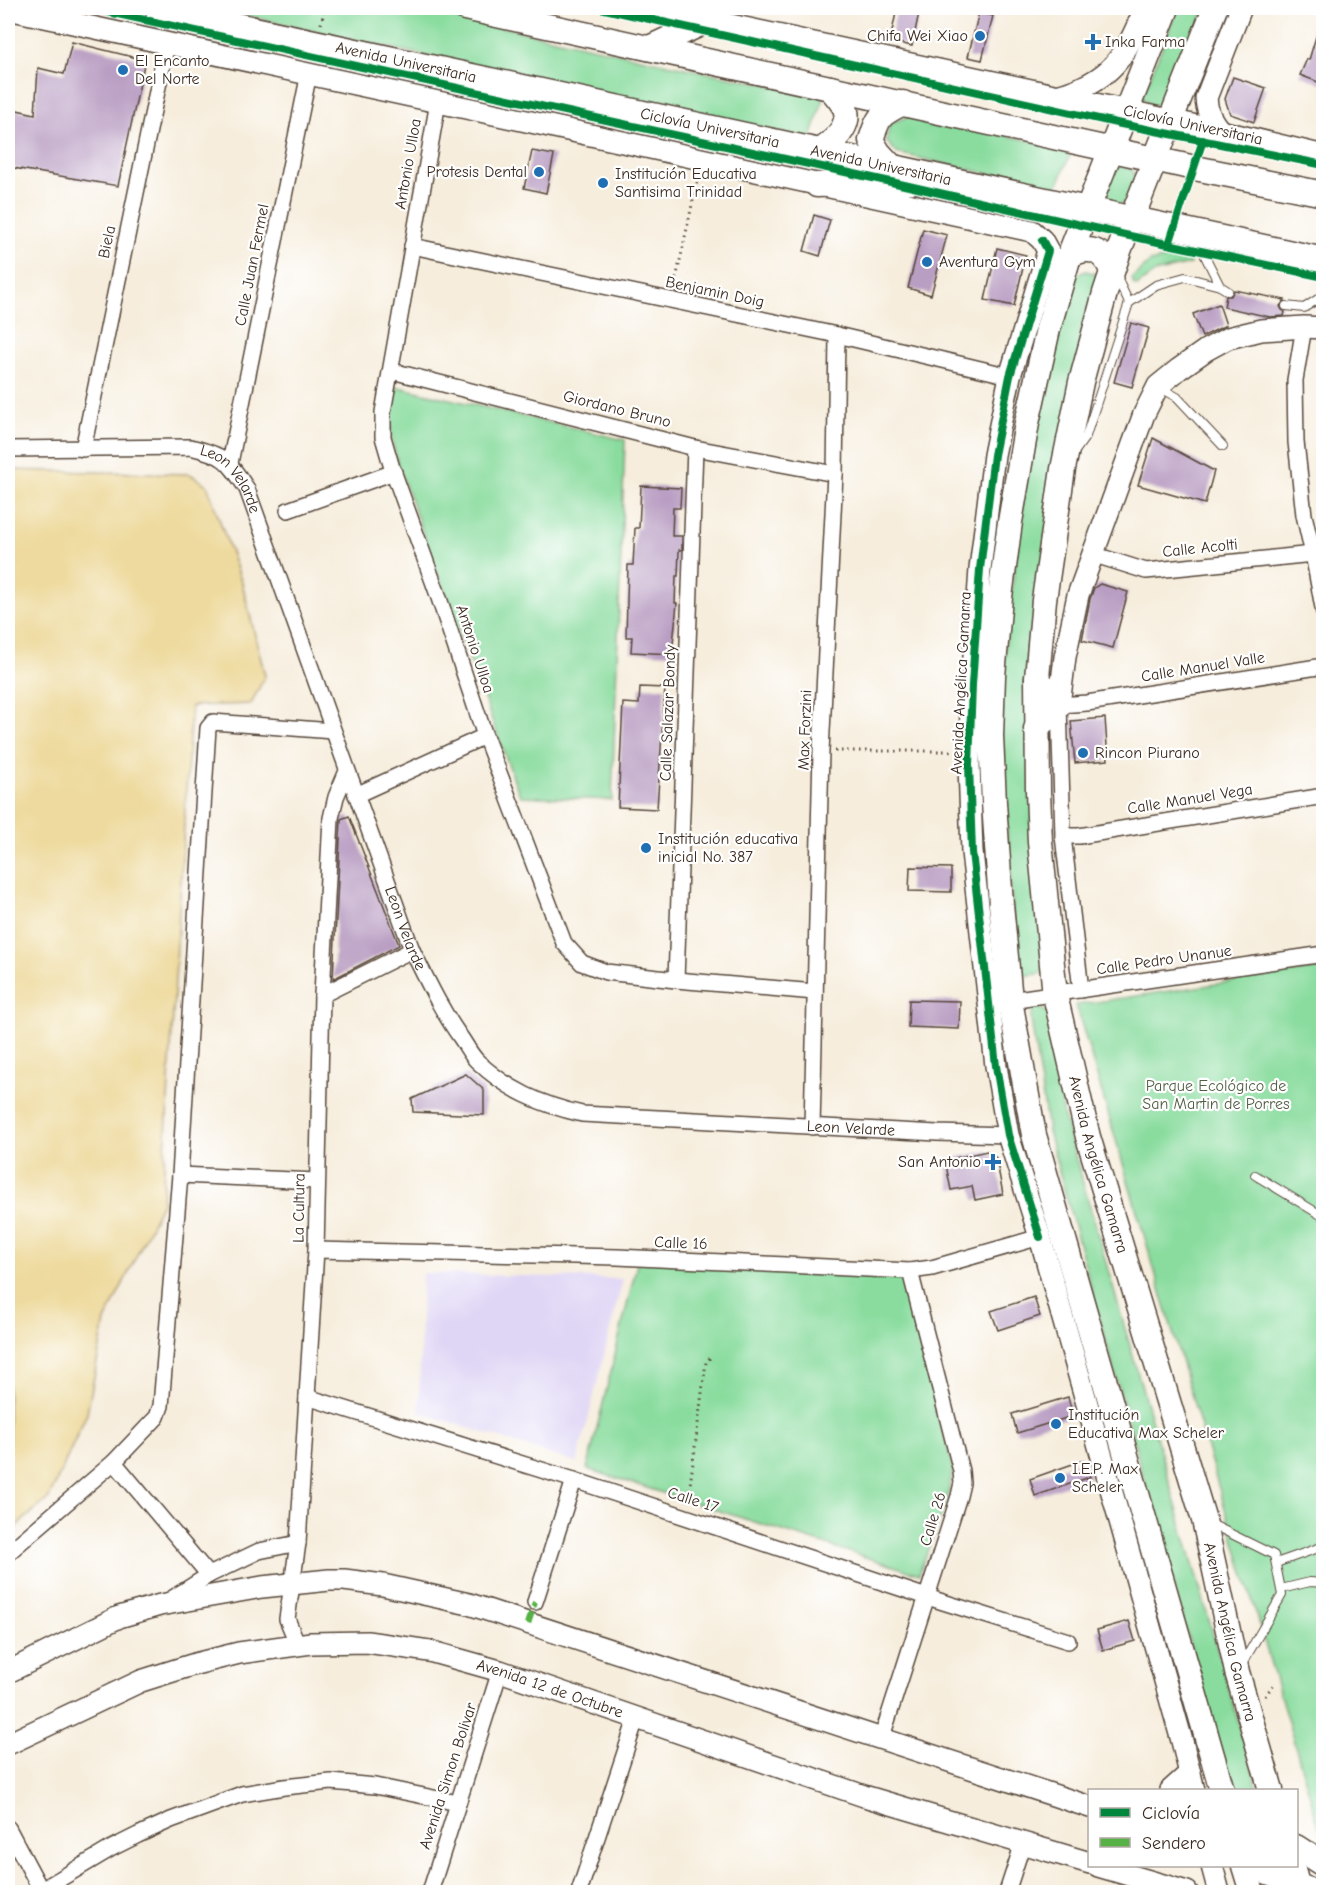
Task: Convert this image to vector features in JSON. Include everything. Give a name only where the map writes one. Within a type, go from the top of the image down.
[{"type":"main road","name":"Avenida Universitaria","points":[[157,8],[1323,260]]},
{"type":"main road","points":[[465,8],[1323,194]]},
{"type":"main road","points":[[652,8],[681,11],[709,20],[1171,120],[1323,156]]},
{"type":"main road","points":[[1057,96],[1076,91],[1094,82],[1110,70],[1123,54],[1145,8]]},
{"type":"main road","name":"Avenida Angélica Gamarra","points":[[1167,8],[1086,210],[1069,256],[1048,328],[1025,435],[1004,565],[993,676],[994,803],[1010,1000],[1034,1135],[1221,1789]]},
{"type":"main road","name":"Avenida Angélica Gamarra","points":[[1215,8],[1112,270],[1081,382],[1063,469],[1042,615],[1036,729],[1040,842],[1054,995],[1088,1137],[1204,1520],[1237,1672],[1270,1789]]},
{"type":"main road","points":[[1220,131],[1211,119],[1206,98],[1241,8]]},
{"type":"main road","name":"Avenida Universitaria","points":[[8,9],[1032,231],[1042,240]]},
{"type":"main road","points":[[648,48],[709,20]]},
{"type":"main road","points":[[820,151],[833,142],[846,120],[846,110],[830,87]]},
{"type":"main road","points":[[892,166],[879,153],[872,140],[878,119],[886,111],[903,104]]},
{"type":"main road","points":[[818,185],[952,179]]},
{"type":"main road","name":"Avenida Angélica Gamarra","points":[[1042,240],[1048,251],[1010,376],[994,455],[980,569],[969,751],[972,852],[996,1066],[1008,1135],[1040,1237],[1192,1782]]},
{"type":"main road","points":[[1069,256],[1078,250],[1100,253],[1108,260],[1112,270]]},
{"type":"main road","points":[[1036,729],[1059,705],[1065,657],[1078,596],[1144,414],[1158,386],[1197,356],[1228,338],[1261,330],[1314,327]]},
{"type":"main road","points":[[1037,678],[1059,705]]},
{"type":"main road","name":"Leon Velarde","points":[[1008,1135],[1034,1135]]},
{"type":"main road","points":[[8,1672],[119,1617],[160,1605],[291,1583],[345,1580],[469,1604],[1088,1807]]},
{"type":"main road","name":"Avenida 12 de Octubre","points":[[8,1744],[141,1681],[195,1664],[239,1653],[300,1644],[367,1642],[429,1651],[500,1671],[864,1796],[1088,1863]]},
{"type":"main road","points":[[1176,1789],[1192,1782]]},
{"type":"main road","points":[[1298,1848],[1323,1865]]},
{"type":"main road","points":[[1101,1867],[1184,1892]]},
{"type":"main road","points":[[1212,1867],[1219,1893]]},
{"type":"main road","points":[[1245,1867],[1252,1893]]},
{"type":"main road","points":[[1248,1867],[1302,1884]]},
{"type":"street","name":"Biela","points":[[83,448],[167,43]]},
{"type":"street","name":"Calle Juan Fermel","points":[[230,464],[309,73]]},
{"type":"street","name":"Antonio Ulloa","points":[[438,102],[383,412],[383,437],[485,736],[564,943],[582,963],[606,972],[815,992]]},
{"type":"street","name":"Benjamin Doig","points":[[412,246],[837,335],[1010,376]]},
{"type":"street","points":[[1314,327],[1295,380],[1296,442],[1304,515],[1314,554],[1323,613]]},
{"type":"street","name":"Max Forzini","points":[[812,1127],[821,751],[835,474],[837,335]]},
{"type":"street","name":"Giordano Bruno","points":[[392,371],[695,448],[835,474]]},
{"type":"street","name":"Leon Velarde","points":[[8,449],[190,447],[211,452],[230,464],[247,489],[412,950],[445,1016],[476,1059],[507,1085],[532,1099],[582,1114],[1008,1135]]},
{"type":"street","name":"Calle Salazar Bondy","points":[[676,980],[695,448]]},
{"type":"street","points":[[288,510],[394,472]]},
{"type":"street","name":"Calle Acolti","points":[[1092,554],[1146,572],[1314,554]]},
{"type":"street","points":[[1042,615],[1072,623]]},
{"type":"street","name":"Calle Manuel Valle","points":[[1059,705],[1087,703],[1323,666]]},
{"type":"street","points":[[1059,705],[1063,836],[1081,990]]},
{"type":"street","points":[[8,1553],[114,1462],[157,1417],[161,1406],[180,1175],[208,728],[213,722],[333,731]]},
{"type":"street","points":[[356,795],[485,736]]},
{"type":"street","name":"La Cultura","points":[[300,1644],[287,1619],[298,1543],[316,1250],[322,995],[331,818],[336,797],[347,771]]},
{"type":"street","name":"Calle Manuel Vega","points":[[1063,836],[1079,836],[1323,795]]},
{"type":"street","points":[[322,995],[412,950]]},
{"type":"street","name":"Calle Pedro Unanue","points":[[1010,1000],[1323,954]]},
{"type":"street","points":[[180,1175],[317,1181]]},
{"type":"street","name":"Calle 16","points":[[316,1250],[617,1257],[909,1271],[932,1268],[1040,1237]]},
{"type":"street","name":"Calle 26","points":[[881,1740],[962,1483],[961,1471],[909,1271]]},
{"type":"street","name":"Calle 17","points":[[307,1397],[574,1480],[1068,1641]]},
{"type":"street","points":[[114,1462],[209,1575]]},
{"type":"street","points":[[535,1602],[574,1480]]},
{"type":"street","points":[[160,1605],[209,1575],[259,1551],[298,1543]]},
{"type":"street","name":"Avenida Simon Bolivar","points":[[430,1893],[500,1671]]},
{"type":"street","points":[[579,1893],[636,1719]]},
{"type":"street","points":[[8,1828],[40,1892],[112,1848],[138,1835],[171,1820],[242,1794],[331,1782],[375,1786],[458,1803]]},
{"type":"street","points":[[1007,1893],[1023,1843]]},
{"type":"lane","points":[[1192,232],[1220,286]]},
{"type":"lane","points":[[1112,270],[1129,303]]},
{"type":"lane","points":[[1063,469],[1086,436],[1129,303],[1156,285],[1185,276],[1220,286],[1228,291]]},
{"type":"lane","points":[[1286,306],[1304,308],[1323,295]]},
{"type":"lane","points":[[1158,386],[1178,397],[1223,446]]},
{"type":"lane","points":[[1255,1175],[1323,1217]]},
{"type":"lane","points":[[1204,1520],[1274,1555],[1276,1563],[1282,1595],[1237,1672]]},
{"type":"lane","points":[[1276,1563],[1323,1546]]},
{"type":"lane","points":[[1281,1588],[1311,1582],[1323,1583]]},
{"type":"path","points":[[671,301],[702,160]]},
{"type":"path","points":[[821,751],[969,751]]},
{"type":"path","points":[[687,1506],[706,1362],[712,1356]]},
{"type":"shaded area","points":[[422,1273],[623,1279],[577,1463],[419,1412]]},
{"type":"green space","points":[[212,8],[416,8],[690,69],[824,96],[811,139],[681,113]]},
{"type":"green space","points":[[1178,8],[1205,8],[1167,103],[1161,108],[1148,103],[1142,97]]},
{"type":"green space","points":[[913,115],[1072,150],[1056,189],[897,153],[886,141],[890,123]]},
{"type":"green space","points":[[1121,166],[1131,169],[1135,174],[1127,202],[1118,205],[1112,204],[1107,195],[1113,168]]},
{"type":"green space","points":[[1189,256],[1190,264],[1154,273],[1137,286],[1134,285],[1132,278],[1150,262]]},
{"type":"green space","points":[[1086,271],[1096,274],[1100,282],[1045,536],[1043,973],[1017,977],[1000,728],[1004,657],[1026,475],[1066,296],[1076,275]]},
{"type":"green space","points":[[398,387],[625,440],[612,800],[520,796],[399,468],[391,437],[390,412]]},
{"type":"green space","name":"Parque Ecológico de San Martin de Porres","points":[[1323,968],[1323,1840],[1076,1005]]},
{"type":"green space","points":[[1034,1005],[1049,1013],[1064,1117],[1258,1789],[1230,1789],[1048,1131],[1031,1019]]},
{"type":"green space","points":[[638,1260],[902,1272],[953,1469],[947,1499],[919,1574],[587,1469]]},
{"type":"sand","points":[[8,470],[190,474],[207,485],[242,583],[265,676],[251,704],[191,706],[162,1203],[105,1321],[87,1413],[49,1498],[8,1533]]},
{"type":"building","points":[[897,8],[920,8],[912,46],[890,41]]},
{"type":"building","name":"Chifa Wei Xiao","points":[[979,12],[993,16],[982,60],[968,57]]},
{"type":"building","points":[[1320,23],[1323,24],[1323,84],[1300,75],[1307,59],[1309,60]]},
{"type":"building","points":[[72,42],[145,60],[118,186],[8,167],[8,108],[35,114],[38,68],[64,74]]},
{"type":"building","points":[[1233,77],[1266,88],[1254,122],[1230,114],[1225,99]]},
{"type":"building","name":"Protesis Dental","points":[[532,151],[554,155],[546,193],[524,188]]},
{"type":"building","points":[[814,215],[830,220],[820,256],[804,251]]},
{"type":"building","name":"Aventura Gym","points":[[923,229],[947,235],[931,295],[908,288]]},
{"type":"building","points":[[997,248],[1026,255],[1014,306],[985,300]]},
{"type":"building","points":[[1234,290],[1285,300],[1280,306],[1285,312],[1284,316],[1270,317],[1224,307],[1226,296],[1231,296]]},
{"type":"building","points":[[1219,304],[1226,325],[1202,337],[1193,314]]},
{"type":"building","points":[[1131,323],[1149,328],[1132,387],[1114,382]]},
{"type":"building","points":[[1153,438],[1214,471],[1205,504],[1138,485]]},
{"type":"building","points":[[641,486],[681,488],[680,508],[673,508],[672,536],[682,536],[682,550],[679,550],[678,576],[676,576],[675,603],[677,603],[672,654],[631,652],[632,637],[626,637],[628,565],[633,565],[635,528],[639,528]]},
{"type":"building","points":[[1100,584],[1128,592],[1113,648],[1082,640],[1090,599],[1094,588]]},
{"type":"building","points":[[640,687],[665,688],[657,809],[618,807],[623,703],[639,704]]},
{"type":"building","points":[[1105,718],[1108,760],[1075,763],[1071,721]]},
{"type":"building","points":[[349,816],[399,945],[333,979],[341,819]]},
{"type":"building","points":[[910,867],[951,868],[951,892],[909,891]]},
{"type":"building","points":[[909,1000],[960,1001],[959,1029],[908,1027]]},
{"type":"building","points":[[466,1074],[484,1090],[484,1115],[413,1112],[412,1099]]},
{"type":"building","points":[[987,1151],[996,1158],[1003,1194],[975,1200],[972,1186],[951,1190],[945,1160]]},
{"type":"building","points":[[1034,1297],[1040,1316],[998,1330],[991,1311]]},
{"type":"building","points":[[1068,1397],[1073,1416],[1017,1433],[1012,1414]]},
{"type":"building","name":"I.E.P. Max Scheler","points":[[1084,1460],[1090,1477],[1035,1496],[1030,1479]]},
{"type":"building","points":[[1129,1621],[1135,1641],[1103,1650],[1097,1630]]},
{"type":"marked path","points":[[528,1624],[535,1602]]},
{"type":"cycle path","name":"Ciclovía Universitaria","points":[[90,8],[1324,277]]},
{"type":"cycle path","name":"Ciclovía Universitaria","points":[[600,8],[1121,124],[1324,165]]},
{"type":"cycle path","name":"Ciclovía Universitaria","points":[[1169,244],[1203,140]]},
{"type":"cycle path","points":[[1040,1237],[1008,1135],[996,1066],[972,852],[969,765],[980,569],[994,455],[1010,376],[1048,251],[1042,240]]},
{"type":"place","name":"Chifa Wei Xiao","points":[[980,36]]},
{"type":"place","name":"Inka Farma","points":[[1093,42]]},
{"type":"place","name":"El Encanto Del Norte","points":[[123,70]]},
{"type":"place","name":"Protesis Dental","points":[[539,172]]},
{"type":"place","name":"Institución Educativa Santisima Trinidad","points":[[603,183]]},
{"type":"place","name":"Aventura Gym","points":[[927,262]]},
{"type":"place","name":"Rincon Piurano","points":[[1083,753]]},
{"type":"place","name":"Institución educativa inicial No. 387","points":[[646,848]]},
{"type":"place","name":"San Antonio","points":[[993,1162]]},
{"type":"place","name":"Institución Educativa Max Scheler","points":[[1056,1424]]},
{"type":"place","name":"I.E.P. Max Scheler","points":[[1060,1478]]}]
